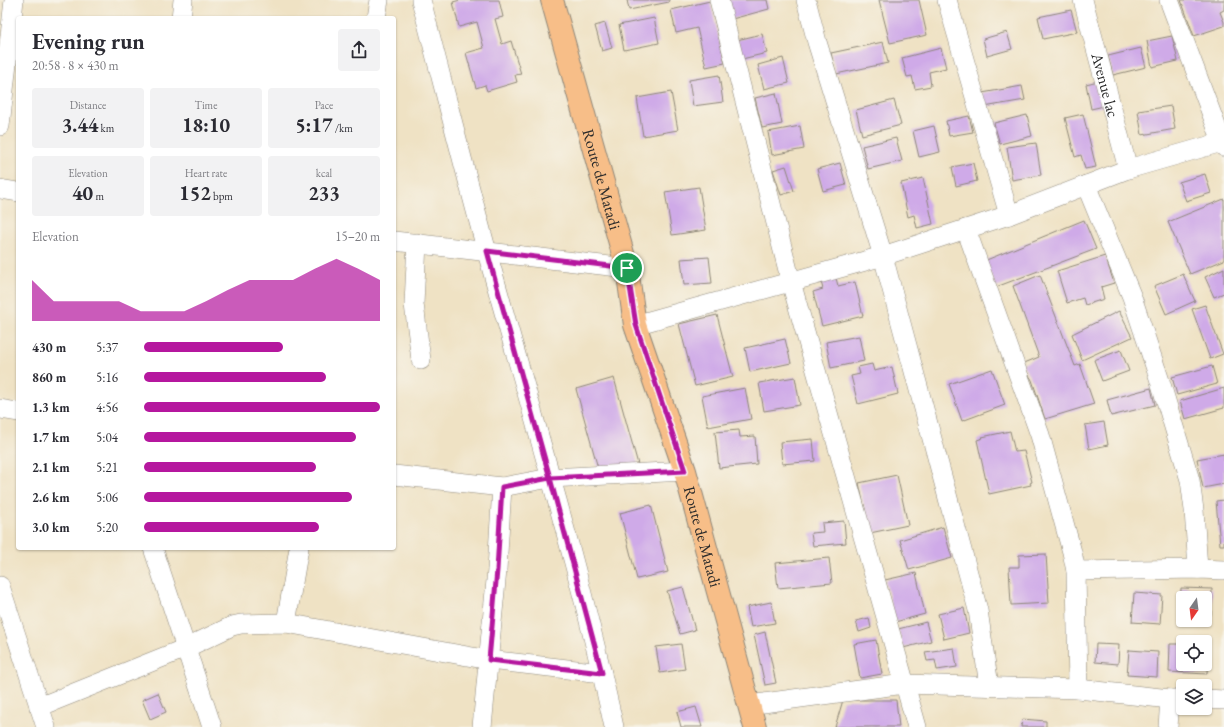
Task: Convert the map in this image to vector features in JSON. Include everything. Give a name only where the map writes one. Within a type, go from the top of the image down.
[{"type":"main road","name":"Route de Matadi","points":[[552,0],[627,268],[636,325],[685,471],[755,727]]},
{"type":"street","points":[[0,126],[14,0]]},
{"type":"street","points":[[181,16],[183,0]]},
{"type":"street","points":[[376,16],[379,0]]},
{"type":"street","points":[[421,0],[487,251],[602,673],[614,727]]},
{"type":"street","points":[[719,0],[792,282],[917,727]]},
{"type":"street","points":[[806,0],[817,42],[883,256],[978,610],[989,686]]},
{"type":"street","points":[[947,0],[1009,215]]},
{"type":"street","name":"Avenue lac","points":[[1083,0],[1128,169]]},
{"type":"street","points":[[636,325],[883,256],[1009,215],[1128,169],[1223,145],[1169,0]]},
{"type":"street","points":[[1086,185],[1132,297],[1190,480],[1194,510],[1198,569]]},
{"type":"street","points":[[0,189],[16,192]]},
{"type":"street","points":[[966,229],[1040,435],[1072,552],[1076,571],[1078,689]]},
{"type":"street","points":[[396,240],[627,268]]},
{"type":"street","points":[[417,243],[414,304],[421,360]]},
{"type":"street","points":[[0,410],[16,412]]},
{"type":"street","points":[[396,474],[502,487],[550,478],[685,471]]},
{"type":"street","points":[[482,727],[497,570],[502,487]]},
{"type":"street","points":[[154,550],[212,727]]},
{"type":"street","points":[[286,623],[299,550]]},
{"type":"street","points":[[1076,571],[1224,570]]},
{"type":"street","points":[[0,586],[46,727]]},
{"type":"street","points":[[39,707],[186,648],[232,626],[241,624],[286,623],[489,660],[602,673]]},
{"type":"street","points":[[749,705],[904,684],[1078,689],[1176,699],[1168,727]]},
{"type":"street","points":[[1212,699],[1224,700]]},
{"type":"building","points":[[460,0],[499,0],[503,17],[495,19],[502,44],[511,41],[521,74],[515,75],[517,82],[487,91],[485,85],[476,88],[466,53],[484,48],[477,22],[459,27],[453,2]]},
{"type":"building","points":[[627,0],[669,0],[669,2],[629,10]]},
{"type":"building","points":[[727,0],[767,0],[769,9],[732,19]]},
{"type":"building","points":[[879,0],[919,0],[927,35],[890,43]]},
{"type":"building","points":[[1181,0],[1224,0],[1224,10],[1220,12],[1224,26],[1194,36]]},
{"type":"building","points":[[710,1],[725,63],[706,67],[697,28],[676,33],[671,10]]},
{"type":"building","points":[[1071,10],[1077,32],[1043,39],[1038,17]]},
{"type":"building","points":[[654,18],[659,43],[624,50],[619,25]]},
{"type":"building","points":[[605,23],[612,48],[602,51],[595,26]]},
{"type":"building","points":[[1007,32],[1012,49],[987,56],[983,39]]},
{"type":"building","points":[[762,34],[767,53],[742,59],[737,40]]},
{"type":"building","points":[[1172,36],[1178,61],[1152,67],[1147,41]]},
{"type":"building","points":[[883,42],[888,63],[836,74],[831,53]]},
{"type":"building","points":[[941,48],[946,68],[929,72],[931,86],[915,89],[912,76],[907,77],[902,58]]},
{"type":"building","points":[[1141,48],[1146,67],[1113,75],[1108,56]]},
{"type":"building","points":[[783,58],[789,83],[764,89],[758,65]]},
{"type":"building","points":[[719,75],[723,102],[693,106],[689,80]]},
{"type":"building","points":[[1098,81],[1104,106],[1091,109],[1086,84]]},
{"type":"building","points":[[1022,86],[1025,100],[984,107],[982,93]]},
{"type":"building","points":[[671,92],[678,130],[643,136],[637,98]]},
{"type":"building","points":[[776,93],[782,124],[762,128],[755,98]]},
{"type":"building","points":[[894,100],[901,125],[862,135],[856,110]]},
{"type":"building","points":[[1171,106],[1175,129],[1142,135],[1138,111]]},
{"type":"building","points":[[1083,114],[1096,167],[1085,169],[1081,155],[1075,157],[1065,118]]},
{"type":"building","points":[[1027,115],[1032,136],[1000,144],[994,123]]},
{"type":"building","points":[[969,116],[973,132],[949,136],[946,121]]},
{"type":"building","points":[[800,126],[804,149],[772,155],[768,132]]},
{"type":"building","points":[[934,126],[940,152],[919,157],[913,131]]},
{"type":"building","points":[[896,138],[902,161],[868,169],[862,146]]},
{"type":"building","points":[[1036,143],[1041,175],[1012,180],[1007,147]]},
{"type":"building","points":[[840,163],[846,185],[823,191],[817,169]]},
{"type":"building","points":[[973,163],[977,181],[956,186],[952,167]]},
{"type":"building","points":[[786,166],[794,191],[781,195],[773,170]]},
{"type":"building","points":[[1205,174],[1211,193],[1186,201],[1179,182]]},
{"type":"building","points":[[923,178],[933,224],[917,228],[914,215],[908,217],[901,183]]},
{"type":"building","points":[[699,187],[706,230],[672,235],[665,192]]},
{"type":"building","points":[[1224,199],[1224,260],[1190,274],[1168,222]]},
{"type":"building","points":[[1084,220],[1096,249],[996,287],[984,261]]},
{"type":"building","points":[[1105,256],[1114,283],[1101,287],[1104,299],[1085,305],[1083,298],[1067,303],[1057,271]]},
{"type":"building","points":[[709,257],[712,283],[684,285],[681,259]]},
{"type":"building","points":[[1224,268],[1224,293],[1214,297],[1205,277]]},
{"type":"building","points":[[1183,274],[1195,301],[1166,314],[1154,286]]},
{"type":"building","points":[[1040,275],[1075,366],[1080,364],[1094,404],[1045,419],[1032,380],[1022,364],[1039,357],[1013,286]]},
{"type":"building","points":[[836,278],[838,286],[855,282],[863,316],[822,326],[813,292],[823,289],[821,282]]},
{"type":"building","points":[[1205,305],[1223,354],[1210,359],[1192,309]]},
{"type":"building","points":[[1119,311],[1132,337],[1082,360],[1072,334]]},
{"type":"building","points":[[717,315],[733,377],[695,386],[679,324]]},
{"type":"building","points":[[859,336],[864,361],[831,368],[826,342]]},
{"type":"building","points":[[785,339],[791,363],[750,372],[745,348]]},
{"type":"building","points":[[1121,350],[1129,371],[1102,381],[1094,360]]},
{"type":"building","points":[[872,364],[874,371],[892,367],[898,394],[858,404],[851,376],[860,374],[858,367]]},
{"type":"building","points":[[1212,366],[1217,384],[1177,395],[1172,377]]},
{"type":"building","points":[[992,369],[1005,405],[962,421],[949,384]]},
{"type":"building","points":[[795,377],[800,405],[764,411],[759,383]]},
{"type":"building","points":[[614,378],[639,468],[601,479],[576,389]]},
{"type":"building","points":[[745,388],[751,419],[708,427],[702,396]]},
{"type":"building","points":[[1151,388],[1155,405],[1111,416],[1107,400]]},
{"type":"building","points":[[1224,388],[1224,408],[1185,419],[1180,401]]},
{"type":"building","points":[[1104,422],[1108,445],[1089,449],[1085,425]]},
{"type":"building","points":[[739,430],[740,437],[755,436],[757,464],[719,468],[715,432]]},
{"type":"building","points":[[1010,431],[1015,452],[1024,451],[1032,482],[1030,483],[1031,485],[989,494],[977,440],[983,438],[982,437]]},
{"type":"building","points":[[813,439],[815,461],[782,464],[780,442]]},
{"type":"building","points":[[1224,454],[1224,484],[1203,488],[1197,459]]},
{"type":"building","points":[[897,475],[908,525],[870,533],[859,483]]},
{"type":"building","points":[[1224,500],[1224,545],[1220,545],[1216,501]]},
{"type":"building","points":[[651,505],[668,572],[637,579],[620,513]]},
{"type":"building","points":[[844,521],[846,543],[813,546],[811,533],[823,532],[822,523]]},
{"type":"building","points":[[943,527],[952,558],[909,570],[900,540]]},
{"type":"building","points":[[1046,554],[1049,603],[1011,605],[1009,567],[1019,567],[1019,555]]},
{"type":"building","points":[[829,558],[832,583],[778,588],[775,563]]},
{"type":"building","points":[[916,573],[925,614],[895,622],[885,580]]},
{"type":"building","points":[[683,587],[695,630],[680,634],[667,591]]},
{"type":"building","points":[[1181,588],[1212,589],[1212,591],[1181,591]]},
{"type":"building","points":[[1134,593],[1162,595],[1160,624],[1132,622]]},
{"type":"building","points":[[771,602],[775,623],[751,627],[747,607]]},
{"type":"building","points":[[964,608],[969,633],[944,639],[938,614]]},
{"type":"building","points":[[869,618],[871,628],[859,632],[856,621]]},
{"type":"building","points":[[926,622],[931,641],[903,648],[898,629]]},
{"type":"building","points":[[765,632],[776,683],[765,685],[754,635]]},
{"type":"building","points":[[876,640],[882,674],[860,678],[854,644]]},
{"type":"building","points":[[681,644],[685,669],[660,673],[656,647]]},
{"type":"building","points":[[1096,644],[1119,645],[1118,664],[1095,662]]},
{"type":"building","points":[[1170,644],[1176,644],[1176,671],[1207,671],[1207,674],[1169,672]]},
{"type":"building","points":[[954,648],[957,667],[937,670],[935,660],[927,661],[925,652]]},
{"type":"building","points":[[1129,650],[1158,652],[1157,677],[1127,675]]},
{"type":"building","points":[[158,693],[166,712],[150,719],[142,700]]},
{"type":"building","points":[[843,700],[896,700],[899,727],[835,727]]},
{"type":"building","points":[[696,707],[702,727],[681,727],[677,712]]},
{"type":"building","points":[[1022,719],[1046,721],[1046,727],[1021,727]]},
{"type":"route","points":[[627,268],[487,251],[550,478],[502,487],[497,570],[489,660],[602,673],[550,478],[685,471],[636,325],[627,268]]}]
